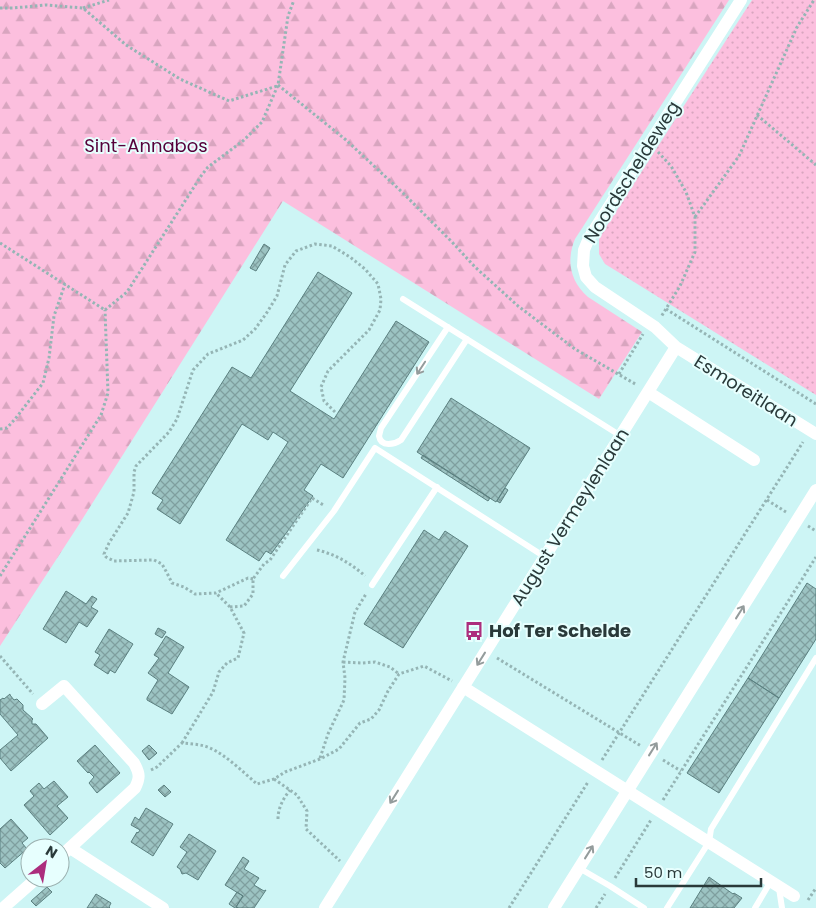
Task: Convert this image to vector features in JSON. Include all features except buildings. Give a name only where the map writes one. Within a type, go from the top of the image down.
[{"type":"street","name":"Noordscheldeweg","points":[[676,347],[656,327],[595,287],[586,277],[583,266],[584,250],[649,143],[741,0]]},
{"type":"street","name":"August Vermeylenlaan","points":[[325,908],[676,347]]},
{"type":"street","name":"Esmoreitlaan","points":[[676,347],[813,433]]},
{"type":"street","points":[[648,392],[754,460]]},
{"type":"street","points":[[554,908],[815,493]]},
{"type":"street","points":[[42,704],[64,686],[134,763],[139,771],[139,780],[135,788],[70,848],[163,908]]},
{"type":"street","points":[[463,687],[794,896]]},
{"type":"street","points":[[3,908],[26,888]]},
{"type":"lane","points":[[403,299],[621,436]]},
{"type":"lane","points":[[448,327],[381,428],[379,436],[387,445],[395,444],[401,440],[467,339]]},
{"type":"lane","points":[[283,576],[334,511],[375,448],[544,557]]},
{"type":"lane","points":[[372,585],[437,487]]},
{"type":"lane","points":[[667,908],[709,842],[711,829],[816,658]]},
{"type":"lane","points":[[579,868],[644,908]]},
{"type":"lane","points":[[754,908],[775,884]]},
{"type":"lane","points":[[775,884],[782,908]]},
{"type":"path","points":[[0,8],[46,5],[83,8],[109,0]]},
{"type":"path","points":[[105,310],[127,292],[208,167],[244,140],[262,122],[278,85],[288,16],[294,0]]},
{"type":"path","points":[[696,217],[739,156],[796,27],[814,0]]},
{"type":"path","points":[[83,8],[126,45],[180,79],[229,101],[278,85]]},
{"type":"path","points":[[278,85],[346,140],[403,193],[475,267],[518,306],[574,349],[648,392]]},
{"type":"path","points":[[757,115],[816,165]]},
{"type":"path","points":[[619,374],[645,331],[656,327],[680,286],[695,252],[696,217],[686,192],[671,166],[649,143]]},
{"type":"path","points":[[0,242],[105,310]]},
{"type":"path","points":[[253,580],[248,578],[216,593],[195,594],[184,587],[172,583],[162,564],[154,560],[114,560],[106,558],[104,554],[128,514],[134,492],[134,472],[136,466],[169,432],[177,419],[193,370],[208,354],[243,340],[255,328],[277,296],[285,266],[296,251],[315,244],[332,246],[365,269],[378,284],[381,298],[380,310],[369,330],[328,371],[322,388],[324,401],[337,414]]},
{"type":"path","points":[[0,429],[7,428],[43,383],[49,358],[54,316],[65,284]]},
{"type":"path","points":[[666,309],[816,404]]},
{"type":"path","points":[[0,576],[101,415],[108,393],[105,310]]},
{"type":"path","points":[[509,908],[813,433]]},
{"type":"path","points":[[230,607],[244,606],[253,594],[253,580],[264,564],[270,560],[312,498],[334,511]]},
{"type":"path","points":[[306,547],[327,552],[340,559],[365,575],[372,585],[355,612],[343,662],[345,678],[344,700],[328,734],[320,759]]},
{"type":"path","points":[[596,908],[816,557]]},
{"type":"path","points":[[139,776],[157,767],[182,743],[213,692],[219,672],[227,663],[238,658],[244,633],[230,607],[216,593]]},
{"type":"path","points":[[486,651],[682,771]]},
{"type":"path","points":[[0,656],[42,704]]},
{"type":"path","points":[[343,662],[375,662],[399,674]]},
{"type":"path","points":[[182,743],[197,744],[210,748],[228,759],[256,784],[274,779],[285,772],[320,759],[339,749],[360,723],[370,719],[379,710],[399,674],[424,666],[463,687]]},
{"type":"path","points":[[274,779],[297,795],[307,811],[306,829],[349,869]]},
{"type":"path","points":[[278,819],[281,803],[290,790]]},
{"type":"green space","name":"Sint-Annabos","points":[[0,0],[729,0],[575,239],[572,247],[571,270],[582,291],[588,297],[642,332],[599,399],[283,201],[0,646]]},
{"type":"green space","points":[[752,0],[816,0],[816,395],[605,264],[599,254],[599,239],[606,227]]},
{"type":"place","name":"Hof Ter Schelde","points":[[474,631]]}]
